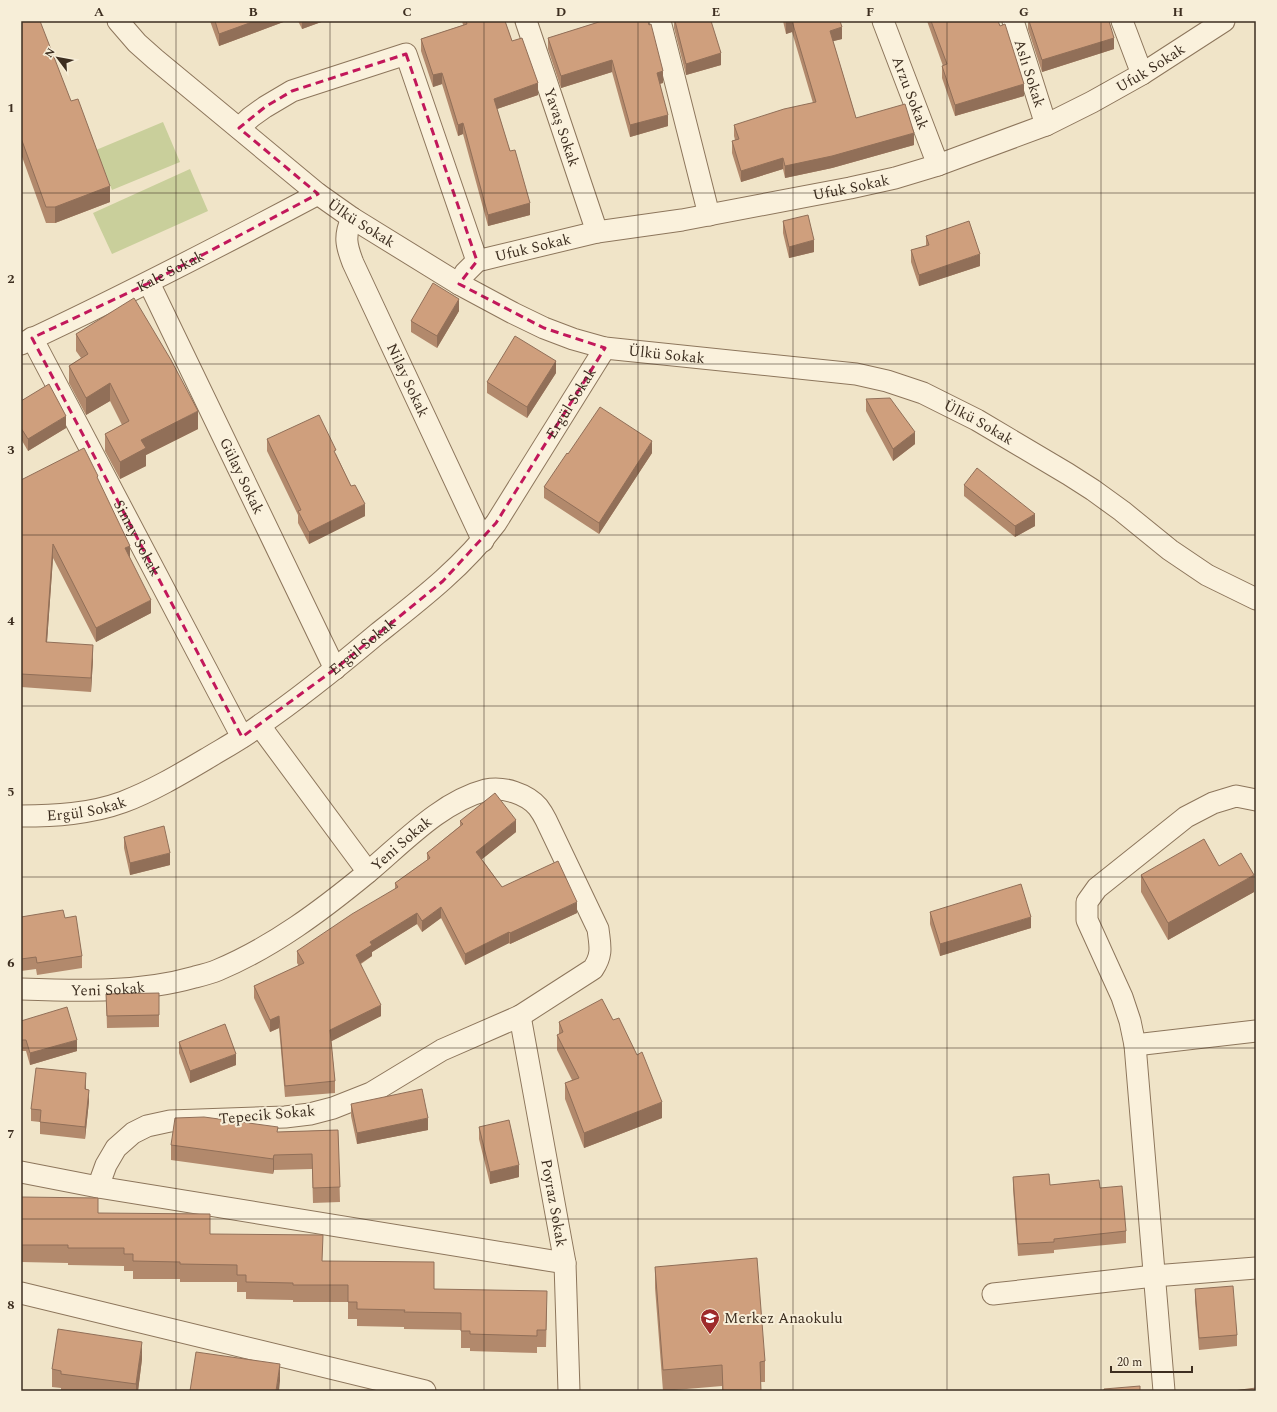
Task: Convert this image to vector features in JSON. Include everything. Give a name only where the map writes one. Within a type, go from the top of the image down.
[{"type":"street","name":"Yavaş Sokak","points":[[526,21],[597,232]]},
{"type":"street","points":[[660,21],[708,215]]},
{"type":"street","name":"Arzu Sokak","points":[[883,21],[938,165]]},
{"type":"street","points":[[1122,21],[1142,74]]},
{"type":"street","name":"Ufuk Sokak","points":[[459,284],[465,273],[478,261],[597,232],[708,215],[850,188],[895,178],[938,165],[1046,126],[1142,74],[1224,21]]},
{"type":"street","name":"Ülkü Sokak","points":[[124,22],[155,59],[318,194],[352,218],[459,284],[513,313],[544,328],[573,339],[605,348],[856,374],[887,381],[923,393],[977,420],[1068,474],[1122,511],[1170,550],[1207,575],[1256,599]]},
{"type":"street","name":"Aslı Sokak","points":[[1019,23],[1046,126]]},
{"type":"street","points":[[239,128],[265,107],[292,92],[406,54],[478,261]]},
{"type":"street","name":"Kale Sokak","points":[[27,341],[149,283],[318,194]]},
{"type":"street","name":"Nilay Sokak","points":[[352,218],[346,237],[347,248],[353,263],[483,541]]},
{"type":"street","name":"Gülay Sokak","points":[[149,283],[335,669]]},
{"type":"street","name":"Simay Sokak","points":[[27,341],[242,737]]},
{"type":"street","name":"Ergül Sokak","points":[[21,816],[96,810],[121,803],[143,794],[167,782],[260,726],[335,669],[443,581],[483,541],[605,348]]},
{"type":"street","points":[[260,726],[368,872]]},
{"type":"street","name":"Yeni Sokak","points":[[21,989],[74,991],[136,988],[179,982],[218,971],[266,946],[307,919],[368,872],[411,834],[440,812],[475,794],[487,790],[507,791],[517,793],[538,806],[592,913],[598,929],[601,949],[599,960],[593,969],[520,1016]]},
{"type":"street","points":[[1164,1391],[1134,1046],[1130,1021],[1122,997],[1087,920],[1087,902],[1097,888],[1186,817],[1213,803],[1236,796],[1256,800]]},
{"type":"street","name":"Tepecik Sokak","points":[[98,1187],[106,1165],[116,1148],[134,1133],[147,1126],[170,1121],[285,1117],[310,1114],[333,1108],[371,1093],[442,1050],[520,1016]]},
{"type":"street","name":"Poyraz Sokak","points":[[520,1016],[565,1263],[569,1391]]},
{"type":"street","points":[[1134,1046],[1256,1031]]},
{"type":"street","points":[[21,1172],[98,1187],[565,1263]]},
{"type":"street","points":[[993,1294],[1154,1276],[1256,1268]]},
{"type":"street","points":[[21,1293],[425,1391]]},
{"type":"highlighted area","points":[[406,54],[477,261],[459,284],[544,328],[605,348],[496,523],[443,581],[335,669],[242,737],[32,338],[149,283],[318,194],[239,128],[265,107],[292,91]]},
{"type":"green space","points":[[163,122],[180,162],[112,190],[96,150]]},
{"type":"green space","points":[[190,169],[208,211],[112,254],[93,213]]},
{"type":"building","points":[[21,21],[40,21],[71,101],[78,99],[110,186],[55,207],[46,207],[21,138]]},
{"type":"building","points":[[215,21],[255,21],[219,34]]},
{"type":"building","points":[[466,21],[505,21],[512,41],[522,38],[538,83],[494,99],[510,151],[515,150],[530,203],[488,215],[463,123],[458,125],[442,73],[433,75],[421,39],[467,24]]},
{"type":"building","points":[[602,21],[648,21],[649,25],[651,24],[663,71],[657,73],[668,115],[630,125],[612,60],[561,76],[548,38]]},
{"type":"building","points":[[675,21],[711,21],[721,53],[686,64]]},
{"type":"building","points":[[792,21],[840,21],[842,27],[830,31],[856,118],[905,104],[914,133],[832,156],[785,166],[783,158],[741,171],[732,141],[739,139],[734,125],[784,109],[816,102]]},
{"type":"building","points":[[931,21],[998,21],[1000,26],[1005,24],[1024,84],[955,105],[942,66],[947,64]]},
{"type":"building","points":[[1029,21],[1109,21],[1114,38],[1042,60]]},
{"type":"building","points":[[808,215],[814,240],[789,247],[783,221]]},
{"type":"building","points":[[969,221],[980,254],[919,275],[911,250],[929,245],[926,236]]},
{"type":"building","points":[[433,283],[459,299],[437,336],[411,321]]},
{"type":"building","points":[[134,298],[171,360],[198,411],[141,440],[146,448],[120,462],[105,434],[129,421],[110,383],[86,398],[69,366],[88,354],[76,334]]},
{"type":"building","points":[[515,336],[556,361],[527,407],[487,382]]},
{"type":"building","points":[[49,384],[66,416],[28,439],[21,428],[21,401]]},
{"type":"building","points":[[890,398],[915,432],[893,449],[866,399]]},
{"type":"building","points":[[600,407],[652,441],[599,523],[544,487]]},
{"type":"building","points":[[319,415],[351,486],[355,485],[365,504],[309,532],[298,511],[301,510],[267,439]]},
{"type":"building","points":[[84,448],[130,546],[125,548],[151,600],[96,628],[53,544],[46,642],[93,645],[91,678],[21,674],[21,480]]},
{"type":"building","points":[[977,468],[1035,514],[1015,526],[964,485]]},
{"type":"building","points":[[495,793],[516,820],[476,852],[502,887],[558,861],[577,902],[510,933],[509,932],[465,954],[441,907],[422,921],[417,913],[370,942],[372,945],[356,955],[381,1005],[330,1030],[335,1081],[285,1086],[279,1016],[270,1020],[254,986],[304,963],[297,951],[352,914],[398,887],[395,883],[430,858],[427,853],[463,824],[460,821]]},
{"type":"building","points":[[164,826],[170,853],[130,863],[124,837]]},
{"type":"building","points":[[1204,839],[1219,866],[1241,853],[1254,875],[1168,923],[1141,875]]},
{"type":"building","points":[[1021,884],[1031,917],[940,944],[930,912]]},
{"type":"building","points":[[63,910],[65,918],[76,916],[82,956],[37,963],[36,957],[21,959],[21,917]]},
{"type":"building","points":[[159,993],[159,1015],[107,1016],[106,994]]},
{"type":"building","points":[[602,999],[613,1020],[619,1018],[637,1055],[642,1052],[662,1102],[584,1133],[565,1083],[579,1078],[557,1035],[563,1032],[559,1022]]},
{"type":"building","points":[[67,1007],[77,1040],[30,1053],[26,1040],[21,1040],[21,1021]]},
{"type":"building","points":[[225,1024],[236,1054],[190,1071],[179,1042]]},
{"type":"building","points":[[36,1068],[86,1073],[85,1089],[89,1090],[85,1127],[40,1122],[41,1110],[31,1109]]},
{"type":"building","points":[[422,1089],[428,1118],[357,1133],[351,1104]]},
{"type":"building","points":[[204,1117],[278,1127],[277,1132],[338,1130],[340,1187],[313,1188],[312,1154],[274,1155],[273,1159],[171,1145],[175,1118]]},
{"type":"building","points":[[509,1120],[519,1165],[490,1172],[479,1127]]},
{"type":"building","points":[[1049,1174],[1050,1185],[1099,1180],[1100,1188],[1122,1186],[1126,1231],[1054,1239],[1054,1242],[1018,1244],[1013,1177]]},
{"type":"building","points":[[21,1197],[98,1198],[98,1213],[210,1214],[210,1234],[323,1235],[322,1261],[434,1262],[434,1289],[547,1291],[546,1330],[537,1330],[537,1336],[470,1334],[470,1331],[461,1331],[461,1313],[357,1309],[357,1302],[348,1302],[348,1285],[293,1285],[293,1283],[246,1282],[246,1275],[237,1275],[237,1265],[133,1261],[133,1254],[124,1254],[124,1248],[68,1248],[68,1245],[21,1245]]},
{"type":"building","name":"Merkez Anaokulu","points":[[757,1258],[765,1361],[760,1362],[761,1391],[723,1391],[722,1365],[663,1370],[655,1267]]},
{"type":"building","points":[[1233,1286],[1237,1335],[1199,1338],[1195,1289]]},
{"type":"building","points":[[58,1329],[142,1342],[136,1384],[61,1374],[61,1371],[52,1369]]},
{"type":"building","points":[[196,1352],[280,1364],[276,1391],[190,1391]]},
{"type":"building","points":[[1140,1386],[1140,1391],[1104,1391],[1104,1389]]},
{"type":"building","points":[[1256,1388],[1256,1391],[1233,1391]]},
{"type":"place","name":"Merkez Anaokulu","points":[[710,1335]]}]
